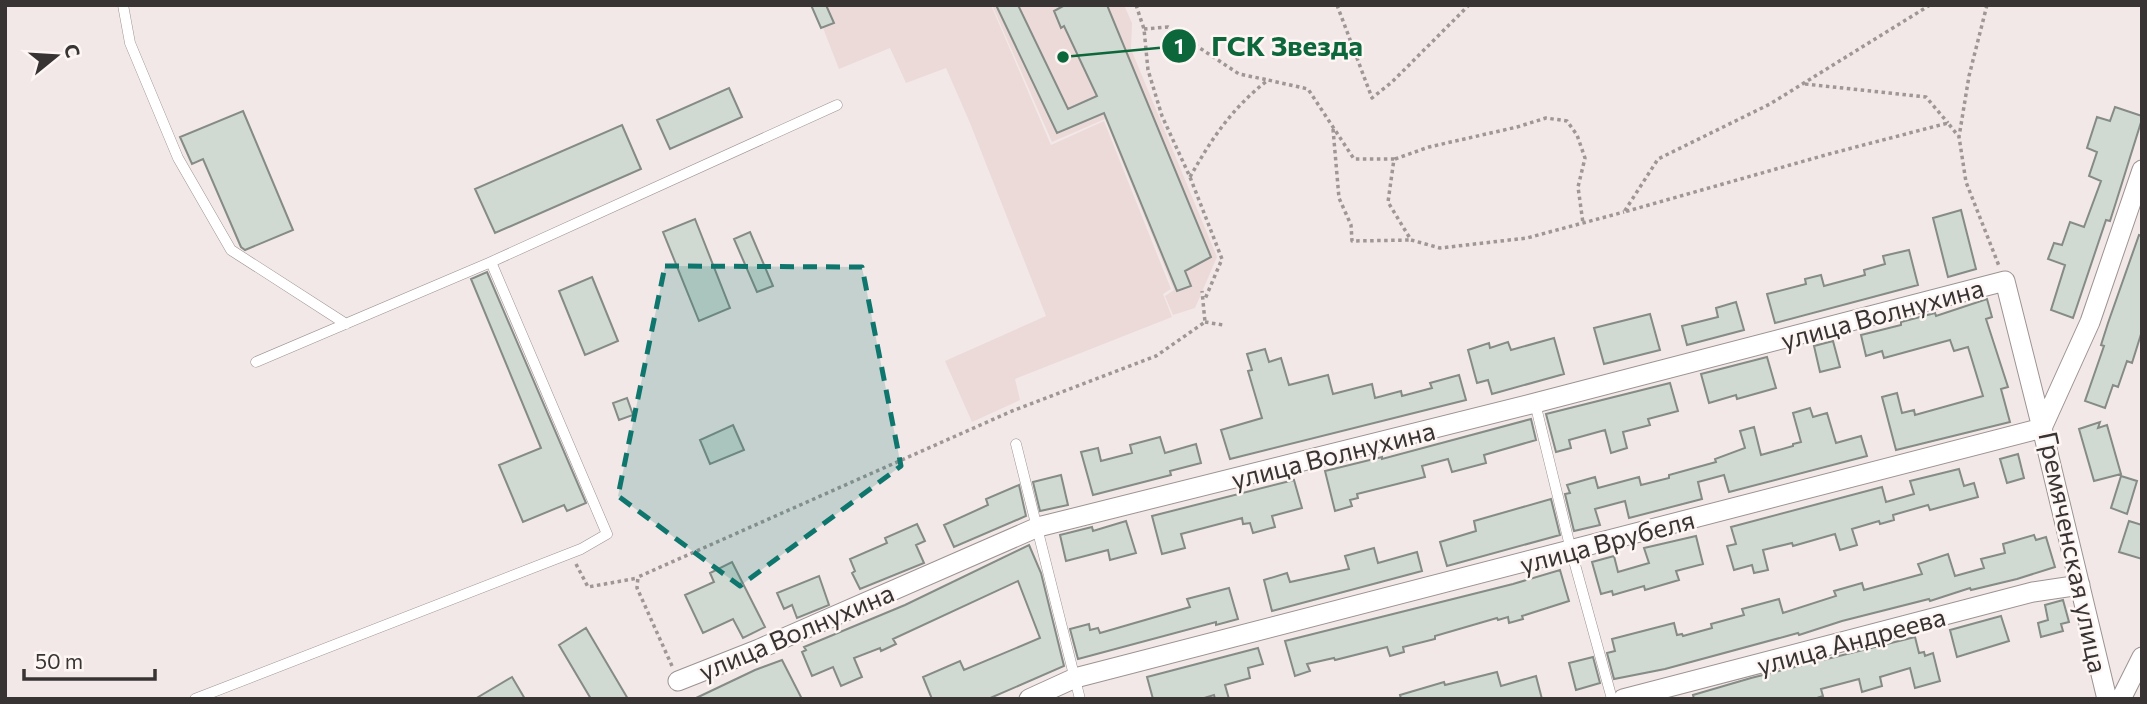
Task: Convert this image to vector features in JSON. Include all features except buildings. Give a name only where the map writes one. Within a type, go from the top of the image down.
[{"type":"street","name":"Гремяченская улица","points":[[2106,699],[2042,428],[2090,322],[2142,170]]},
{"type":"street","name":"улица Волнухина","points":[[678,681],[759,649],[1038,527],[1535,403],[2005,281]]},
{"type":"street","points":[[2005,281],[2042,428]]},
{"type":"street","name":"улица Врубеля","points":[[1029,699],[1075,678],[2042,428]]},
{"type":"street","name":"улица Андреева","points":[[1623,699],[2033,593],[2080,585]]},
{"type":"street","points":[[2121,699],[2142,657]]},
{"type":"lane","points":[[123,5],[130,43],[178,158],[231,250],[346,324]]},
{"type":"lane","points":[[256,362],[491,262],[837,105]]},
{"type":"lane","points":[[195,699],[570,553],[607,534],[491,262]]},
{"type":"lane","points":[[1535,403],[1571,551],[1612,699]]},
{"type":"lane","points":[[1016,444],[1080,699]]},
{"type":"path","points":[[1136,5],[1144,29],[1148,70],[1162,116],[1191,177],[1222,259],[1203,302]]},
{"type":"path","points":[[1337,5],[1371,98],[1392,82],[1469,5]]},
{"type":"path","points":[[1624,212],[1658,159],[1770,104],[1930,5]]},
{"type":"path","points":[[1987,5],[1969,76],[1959,137],[1966,182],[2005,281]]},
{"type":"path","points":[[1144,29],[1168,27],[1239,74],[1308,89],[1353,159],[1394,159],[1429,147],[1546,118],[1567,121],[1577,135],[1585,158],[1578,187],[1583,223]]},
{"type":"path","points":[[1191,177],[1208,146],[1243,99],[1268,80]]},
{"type":"path","points":[[1803,84],[1926,97],[1959,137]]},
{"type":"path","points":[[1333,127],[1339,198],[1351,225],[1352,241],[1411,240],[1440,248],[1527,238],[1948,123]]},
{"type":"path","points":[[1394,159],[1388,202],[1411,240]]},
{"type":"path","points":[[1202,291],[1205,322]]},
{"type":"path","points":[[570,553],[588,587],[638,578],[1012,411],[1156,356],[1205,322],[1223,325]]},
{"type":"path","points":[[638,578],[637,589],[678,681]]},
{"type":"highlighted area","points":[[665,266],[862,267],[901,466],[740,586],[618,496]]},
{"type":"shaded area","points":[[814,5],[991,5],[1051,145],[1104,121],[1171,289],[1163,294],[1172,317],[1015,379],[1020,400],[972,422],[945,361],[1046,316],[946,68],[906,83],[890,48],[839,69]]},
{"type":"shaded area","points":[[992,5],[1124,5],[1132,23],[1131,49],[1217,257],[1195,308],[1173,315],[1165,296],[1174,290],[1105,119],[1052,142]]},
{"type":"place","name":"ГСК Звезда","points":[[1063,57]]}]
